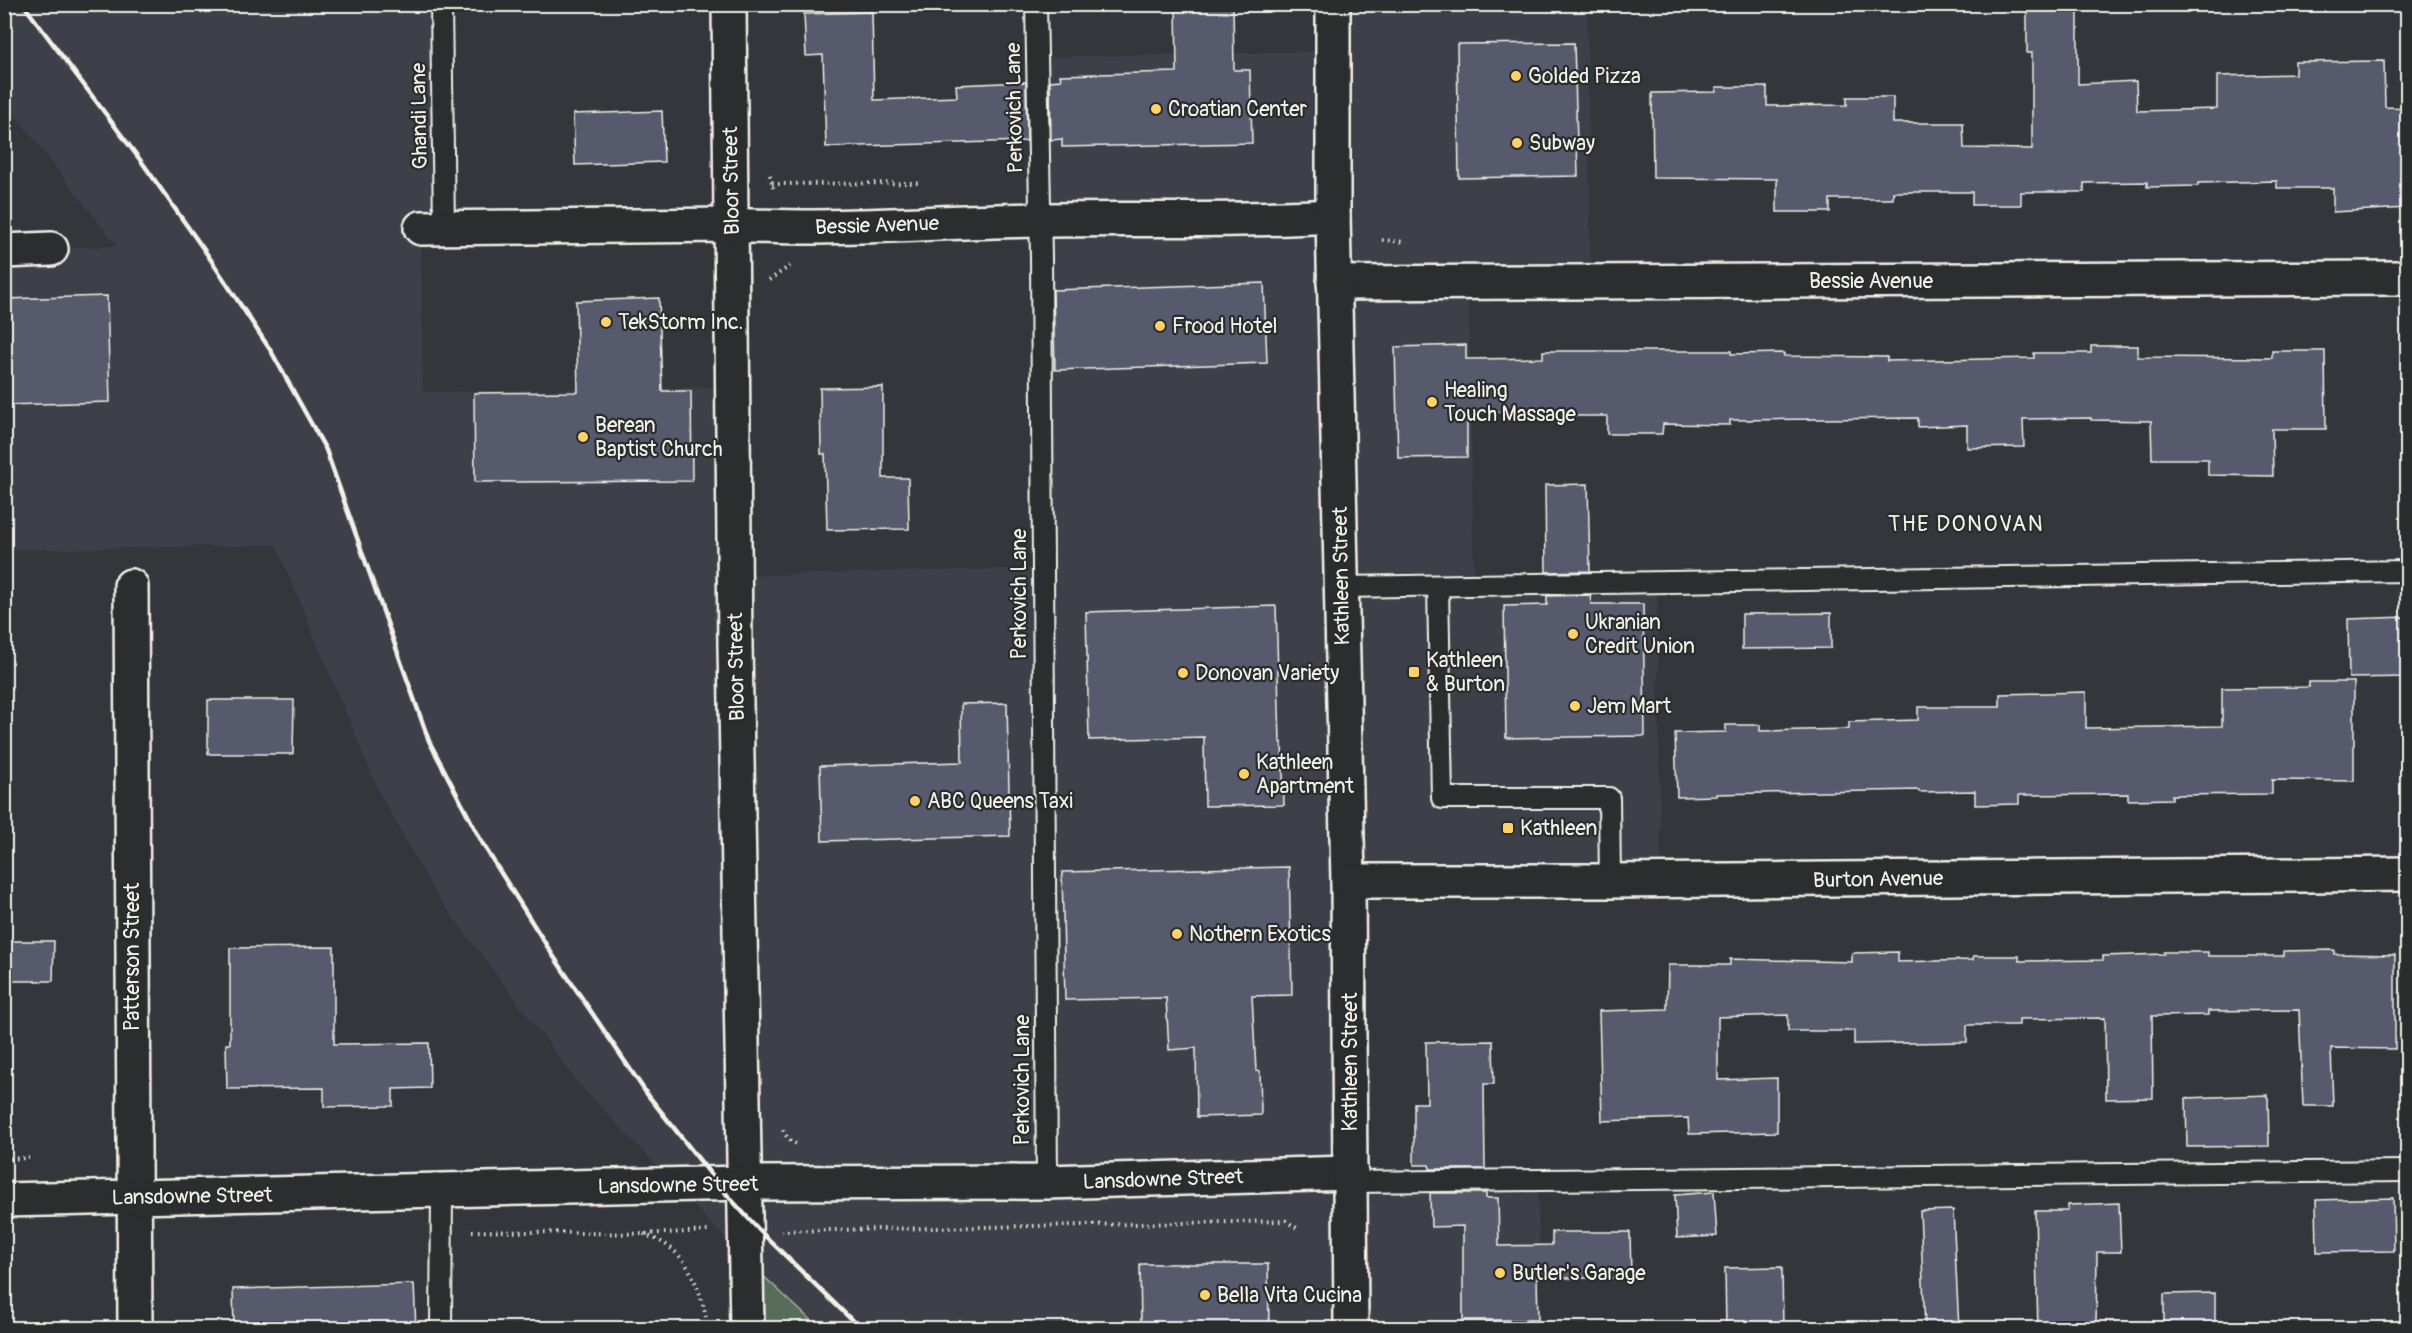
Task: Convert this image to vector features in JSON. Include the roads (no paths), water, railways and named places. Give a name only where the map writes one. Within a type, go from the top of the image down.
[{"type":"street","name":"Bloor Street","points":[[729,4],[747,1329]]},
{"type":"street","name":"Kathleen Street","points":[[1333,4],[1334,283],[1348,881],[1351,1329]]},
{"type":"street","name":"Bessie Avenue","points":[[433,228],[731,225],[776,228],[1041,220],[1282,219],[1333,216]]},
{"type":"street","points":[[4,251],[51,249]]},
{"type":"street","name":"Bessie Avenue","points":[[1334,283],[2408,278]]},
{"type":"street","name":"Patterson Street","points":[[131,586],[135,1329]]},
{"type":"street","name":"Burton Avenue","points":[[1348,881],[2408,874]]},
{"type":"street","name":"Lansdowne Street","points":[[4,1200],[745,1183],[1351,1178]]},
{"type":"lane","name":"Ghandi Lane","points":[[433,228],[441,4]]},
{"type":"lane","name":"Perkovich Lane","points":[[1036,4],[1041,220],[1047,1182]]},
{"type":"lane","points":[[1341,587],[2408,571]]},
{"type":"lane","points":[[1438,586],[1442,798],[1609,798],[1610,881]]},
{"type":"lane","points":[[1351,1178],[2408,1171]]},
{"type":"lane","points":[[441,1329],[442,1191]]},
{"type":"railway","points":[[23,4],[144,165],[207,254],[271,351],[326,450],[429,741],[484,846],[552,954],[647,1094],[728,1196],[760,1231],[860,1328]]},
{"type":"place","name":"Golded Pizza","points":[[1516,76]]},
{"type":"place","name":"Croatian Center","points":[[1156,109]]},
{"type":"place","name":"Subway","points":[[1517,143]]},
{"type":"place","name":"TekStorm Inc.","points":[[606,322]]},
{"type":"place","name":"Frood Hotel","points":[[1160,326]]},
{"type":"place","name":"Healing Touch Massage","points":[[1432,402]]},
{"type":"place","name":"Berean Baptist Church","points":[[583,437]]},
{"type":"place","name":"Ukranian Credit Union","points":[[1573,634]]},
{"type":"place","name":"Kathleen & Burton","points":[[1414,672]]},
{"type":"place","name":"Donovan Variety","points":[[1183,673]]},
{"type":"place","name":"Jem Mart","points":[[1575,706]]},
{"type":"place","name":"Kathleen Apartment","points":[[1244,774]]},
{"type":"place","name":"ABC Queens Taxi","points":[[915,801]]},
{"type":"place","name":"Kathleen","points":[[1508,828]]},
{"type":"place","name":"Nothern Exotics","points":[[1177,934]]},
{"type":"place","name":"Butler's Garage","points":[[1500,1273]]},
{"type":"place","name":"Bella Vita Cucina","points":[[1205,1295]]},
{"type":"district","name":"THE DONOVAN","points":[[1966,523]]}]
